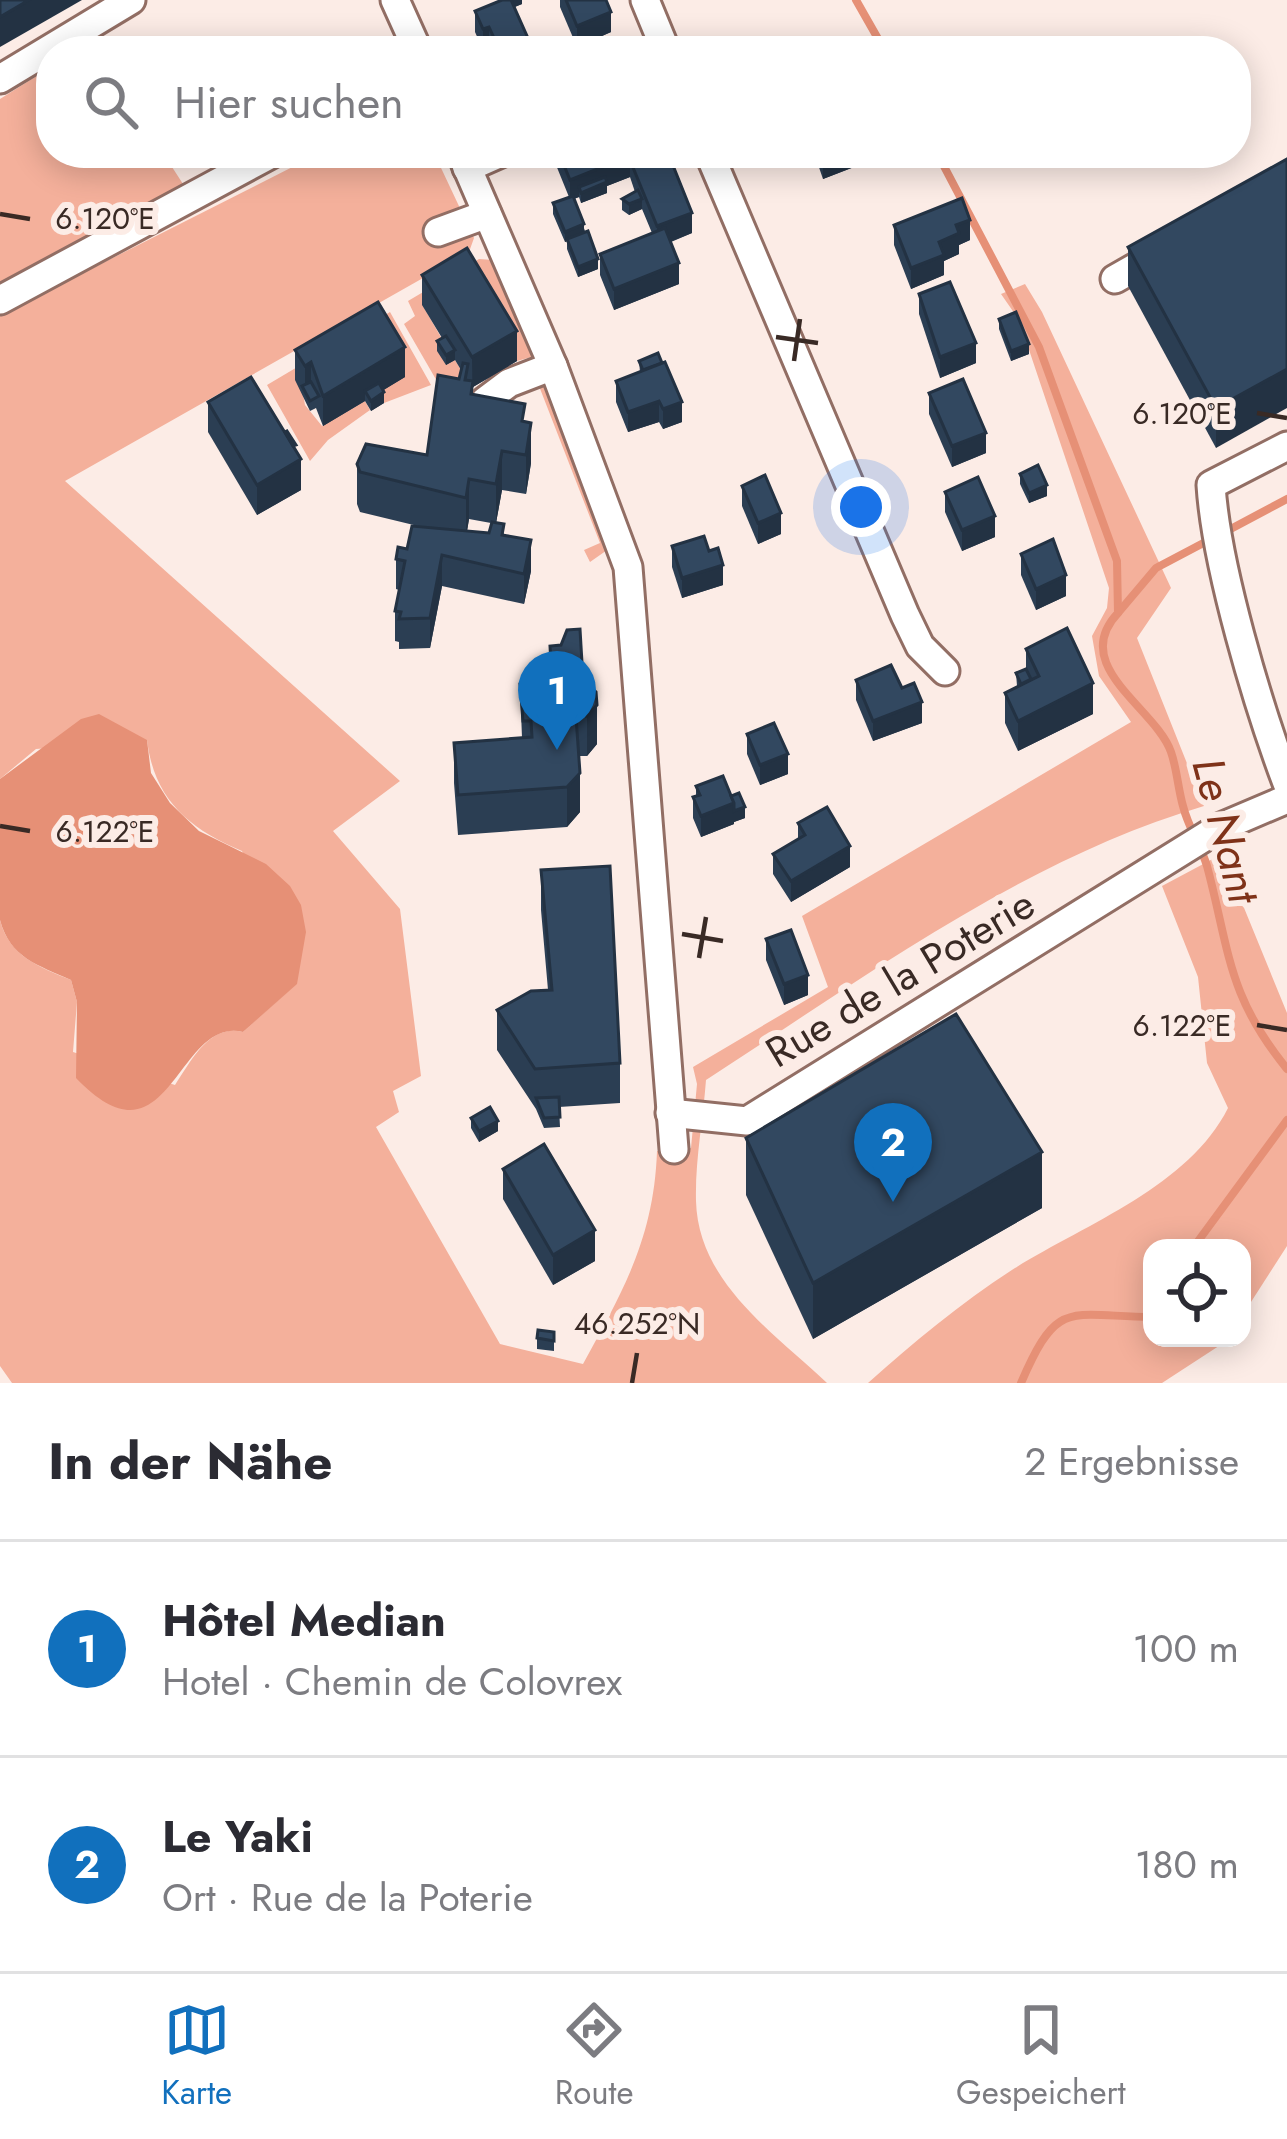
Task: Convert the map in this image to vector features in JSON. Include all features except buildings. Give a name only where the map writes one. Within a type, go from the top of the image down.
[{"type":"street","points":[[71,36],[131,0]]},
{"type":"street","points":[[395,0],[411,36]]},
{"type":"street","points":[[645,0],[660,36]]},
{"type":"street","points":[[0,79],[36,57]]},
{"type":"street","points":[[0,300],[245,168]]},
{"type":"street","points":[[467,168],[553,366],[628,567],[674,1149]]},
{"type":"street","points":[[715,168],[904,615],[920,646],[945,671]]},
{"type":"street","points":[[438,232],[487,214]]},
{"type":"street","points":[[1115,278],[1192,235]]},
{"type":"street","points":[[485,401],[509,383],[553,366]]},
{"type":"street","points":[[1284,769],[1221,548],[1210,485],[1287,446]]},
{"type":"street","name":"Rue de la Poterie","points":[[670,1113],[747,1121],[1176,859],[1219,828],[1287,799]]},
{"type":"shaded area","points":[[36,76],[36,168],[173,168],[183,184],[0,288],[0,99]]},
{"type":"shaded area","points":[[290,168],[441,168],[474,238],[469,252],[65,481],[400,781],[333,831],[400,909],[421,1076],[393,1091],[399,1112],[376,1127],[500,1344],[583,1364],[634,1263],[650,1211],[657,1151],[691,1148],[697,1084],[693,1067],[828,987],[802,916],[1131,722],[1099,676],[1092,636],[1107,608],[1109,588],[1019,320],[1001,294],[1025,284],[1171,588],[1137,638],[1204,806],[1137,829],[1008,890],[885,963],[706,1080],[696,1201],[710,1256],[742,1303],[827,1383],[12,1383],[0,1366],[0,920],[18,951],[71,980],[77,1002],[73,1052],[175,1085],[211,1039],[220,1033],[243,1032],[297,983],[242,851],[206,833],[177,809],[157,779],[147,740],[36,749],[0,779],[0,315]]},
{"type":"shaded area","points":[[479,259],[493,260],[535,356],[517,361],[468,279],[439,283]]},
{"type":"shaded area","points":[[435,285],[423,306],[446,346],[446,365],[455,360],[472,388],[438,383],[404,324],[415,316],[408,301]]},
{"type":"shaded area","points":[[390,312],[431,385],[384,403],[379,393],[303,394],[305,405],[322,426],[365,401],[370,410],[328,440],[310,461],[267,385]]},
{"type":"shaded area","points":[[544,380],[610,548],[590,562],[584,550],[600,543],[539,386]]},
{"type":"shaded area","points":[[99,714],[147,740],[151,773],[170,803],[199,831],[266,864],[290,886],[301,905],[306,932],[297,984],[243,1032],[220,1033],[202,1046],[170,1086],[152,1102],[132,1110],[107,1104],[76,1078],[77,1002],[71,980],[18,952],[0,920],[0,779],[81,719]]},
{"type":"shaded area","points":[[1222,854],[1287,1013],[1287,1246],[1251,1302],[1251,1239],[1143,1239],[1143,1347],[1217,1347],[1162,1383],[868,1383],[995,1281],[1162,1181],[1211,1135],[1228,1108],[1207,1063],[1198,977],[1162,886]]},
{"type":"waterway","name":"Le Nant","points":[[856,0],[876,36]]},
{"type":"waterway","name":"Le Nant","points":[[945,168],[1039,347],[1117,561],[1118,613],[1105,632],[1103,651],[1109,669],[1171,752],[1185,814],[1207,866],[1241,995],[1287,1069]]},
{"type":"waterway","points":[[1225,532],[1287,499]]},
{"type":"waterway","points":[[1118,613],[1156,568],[1211,539]]},
{"type":"waterway","points":[[1200,1239],[1287,1120]]},
{"type":"waterway","points":[[1021,1383],[1056,1324],[1083,1315],[1143,1317]]},
{"type":"place","name":"Hôtel Median","points":[[557,750]]},
{"type":"place","name":"Le Yaki","points":[[893,1202]]}]
